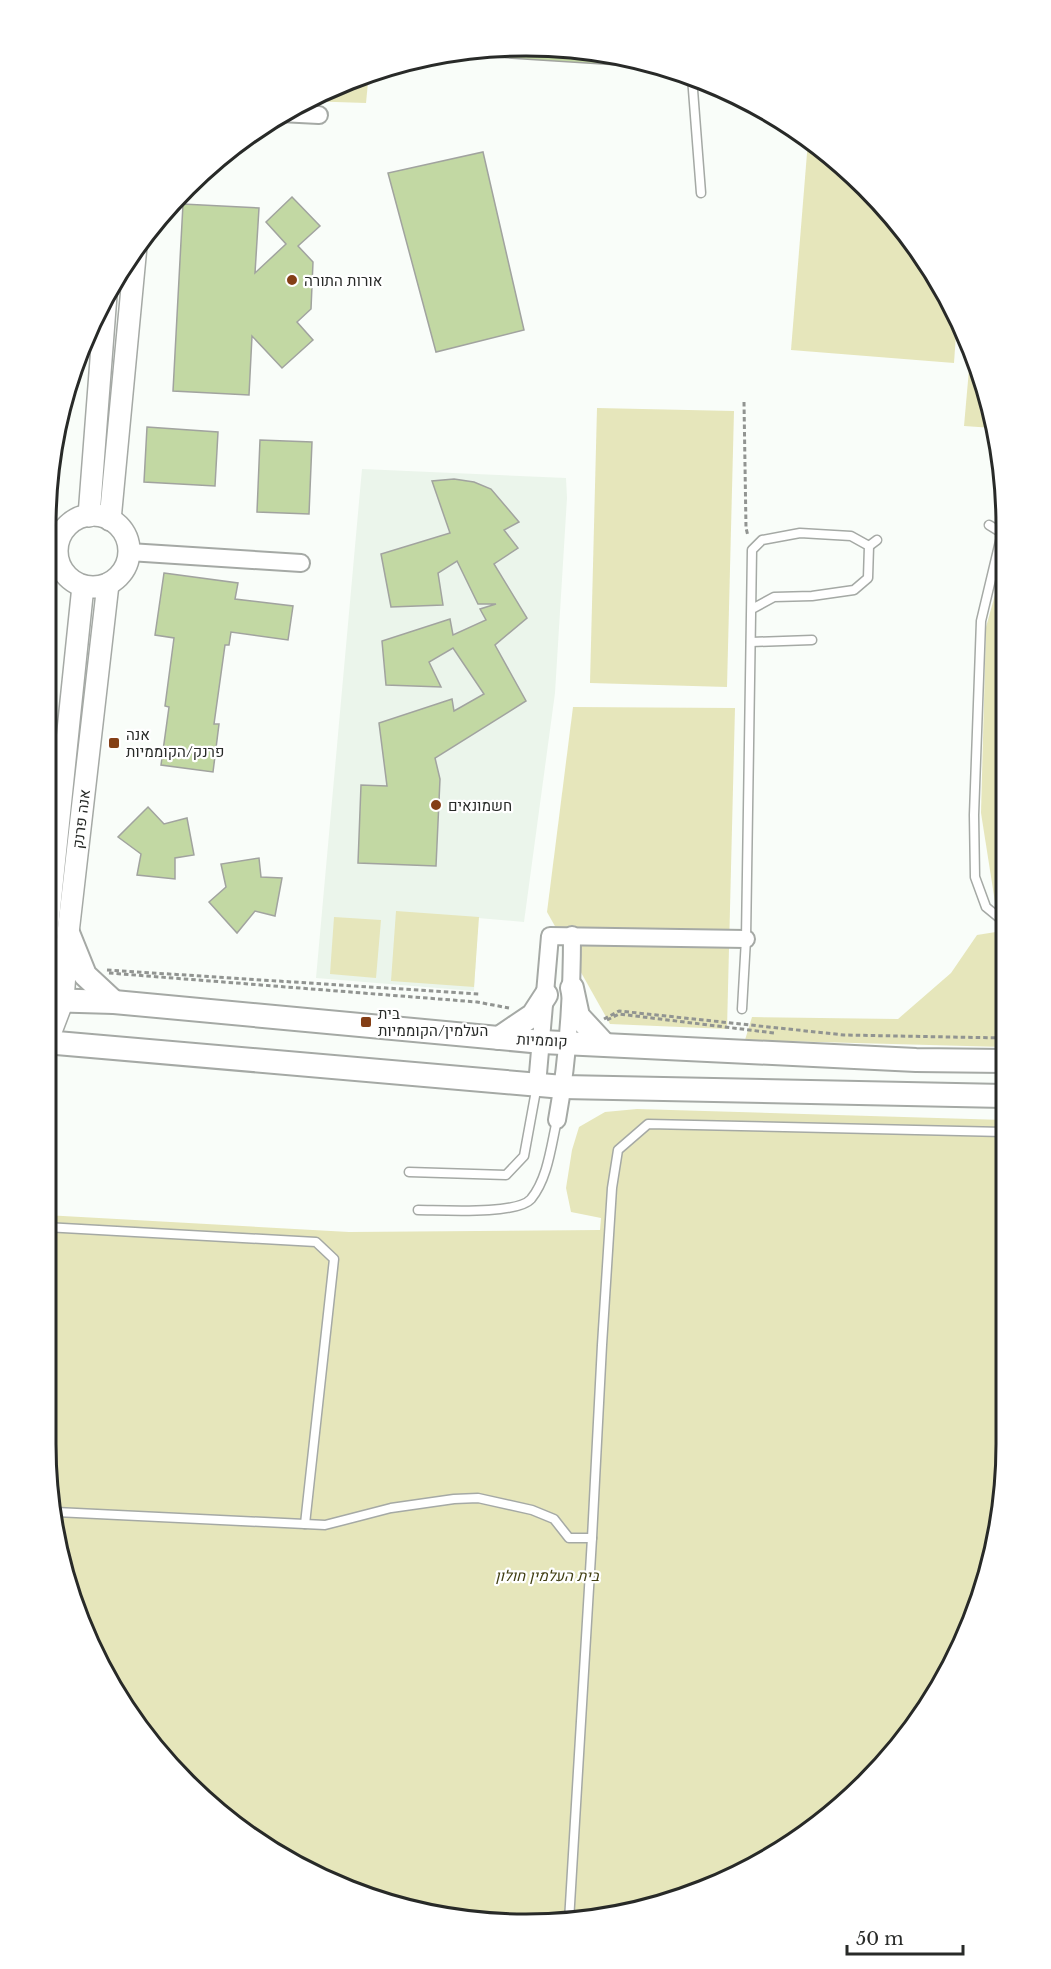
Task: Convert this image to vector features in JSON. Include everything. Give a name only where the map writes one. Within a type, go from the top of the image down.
[{"type":"main road","points":[[56,939],[83,971],[114,1002]]},
{"type":"main road","points":[[572,988],[578,1016],[594,1033]]},
{"type":"main road","points":[[499,1038],[533,1015],[546,995]]},
{"type":"main road","name":"קוממיות","points":[[56,1000],[114,1002],[542,1042],[567,1041],[594,1033],[916,1060],[996,1061]]},
{"type":"main road","points":[[56,1040],[563,1087],[996,1096]]},
{"type":"street","points":[[299,114],[319,115]]},
{"type":"street","points":[[110,520],[134,265]]},
{"type":"street","points":[[89,516],[104,317]]},
{"type":"street","points":[[56,536],[77,520],[98,516],[120,527],[127,538],[129,552],[126,567],[118,577],[108,584],[96,587],[83,586],[67,576],[56,563]]},
{"type":"street","points":[[129,552],[301,564]]},
{"type":"street","name":"אנה פרנק","points":[[56,909],[108,584]]},
{"type":"street","name":"אנה פרנק","points":[[56,889],[83,586]]},
{"type":"street","points":[[557,1120],[563,1087],[572,988],[572,935]]},
{"type":"street","points":[[537,1085],[550,936],[746,939]]},
{"type":"lane","points":[[693,86],[701,193]]},
{"type":"lane","points":[[989,525],[996,529]]},
{"type":"lane","points":[[742,1009],[746,939],[752,550],[762,540],[800,533],[851,536],[868,546]]},
{"type":"lane","points":[[868,546],[877,540]]},
{"type":"lane","points":[[752,609],[774,597],[812,596],[854,590],[868,578],[868,546]]},
{"type":"lane","points":[[996,558],[981,621],[974,815],[975,877],[986,907],[996,915]]},
{"type":"lane","points":[[750,642],[812,640]]},
{"type":"lane","points":[[409,1172],[506,1175],[524,1156],[537,1085]]},
{"type":"lane","points":[[418,1210],[508,1210],[530,1201],[544,1174],[557,1120]]},
{"type":"lane","points":[[569,1911],[609,1233],[612,1188],[618,1150],[648,1124],[996,1132]]},
{"type":"lane","points":[[56,1228],[316,1242],[334,1259],[305,1524]]},
{"type":"lane","points":[[61,1512],[325,1525],[391,1508],[478,1498],[532,1510],[554,1519],[569,1538],[592,1538]]},
{"type":"path","points":[[744,402],[746,528],[752,550]]},
{"type":"path","points":[[83,971],[135,970],[479,994]]},
{"type":"path","points":[[83,971],[465,1001],[514,1009]]},
{"type":"path","points":[[594,1033],[618,1014],[842,1040],[996,1040]]},
{"type":"shaded area","name":"חשמונאים","points":[[362,469],[566,478],[567,498],[555,693],[524,922],[478,918],[474,991],[316,978]]},
{"type":"green space","points":[[368,82],[366,103],[323,102]]},
{"type":"green space","points":[[807,150],[858,193],[898,239],[916,264],[933,290],[956,337],[954,363],[791,350]]},
{"type":"green space","points":[[969,369],[984,427],[964,426]]},
{"type":"green space","points":[[597,408],[734,411],[727,687],[590,683]]},
{"type":"green space","points":[[996,591],[996,903],[981,813],[986,627]]},
{"type":"green space","points":[[573,707],[735,708],[727,1029],[610,1024],[547,912]]},
{"type":"green space","points":[[396,911],[479,917],[474,987],[391,981]]},
{"type":"green space","points":[[334,917],[381,920],[376,978],[330,974]]},
{"type":"green space","points":[[996,932],[996,1047],[745,1040],[752,1017],[898,1019],[951,973],[977,935]]},
{"type":"green space","name":"בית העלמין חולון","points":[[637,1109],[996,1120],[996,1444],[991,1505],[971,1595],[933,1679],[879,1753],[858,1776],[812,1816],[760,1851],[733,1865],[677,1889],[647,1897],[587,1909],[556,1912],[526,1914],[464,1909],[374,1889],[290,1851],[216,1797],[193,1776],[153,1730],[118,1678],[104,1651],[80,1595],[60,1505],[56,1444],[56,1216],[349,1232],[600,1230],[601,1218],[571,1212],[566,1188],[572,1150],[579,1127],[605,1112]]},
{"type":"building","points":[[495,57],[556,57],[617,65]]},
{"type":"building","points":[[483,152],[524,330],[436,352],[388,173]]},
{"type":"building","points":[[292,197],[320,226],[298,246],[313,262],[311,309],[297,322],[313,340],[282,368],[252,336],[249,395],[173,391],[183,204],[259,208],[255,273],[286,244],[266,222]]},
{"type":"building","points":[[147,427],[218,432],[215,486],[144,482]]},
{"type":"building","points":[[260,440],[312,442],[309,514],[257,512]]},
{"type":"building","points":[[454,479],[474,482],[491,489],[519,522],[504,530],[518,548],[494,564],[527,618],[495,645],[526,701],[435,758],[440,779],[436,866],[358,863],[361,785],[387,786],[379,723],[452,699],[454,711],[484,694],[453,648],[429,662],[441,687],[386,685],[382,641],[450,619],[453,635],[486,620],[480,609],[496,604],[478,604],[457,561],[438,573],[443,605],[391,607],[381,554],[450,533],[432,481]]},
{"type":"building","points":[[164,573],[238,583],[235,599],[293,606],[288,640],[231,632],[229,645],[225,645],[214,724],[219,724],[213,772],[161,765],[169,707],[165,706],[174,638],[155,635]]},
{"type":"building","points":[[148,807],[164,824],[187,818],[194,855],[175,858],[175,879],[137,875],[141,854],[118,837]]},
{"type":"building","points":[[259,858],[261,877],[282,878],[275,916],[255,911],[237,933],[209,902],[226,887],[221,864]]},
{"type":"place","name":"אורות התורה","points":[[292,280]]},
{"type":"place","name":"אנה פרנק/הקוממיות","points":[[114,743]]},
{"type":"place","name":"חשמונאים","points":[[436,805]]},
{"type":"place","name":"בית העלמין/הקוממיות","points":[[366,1022]]}]
